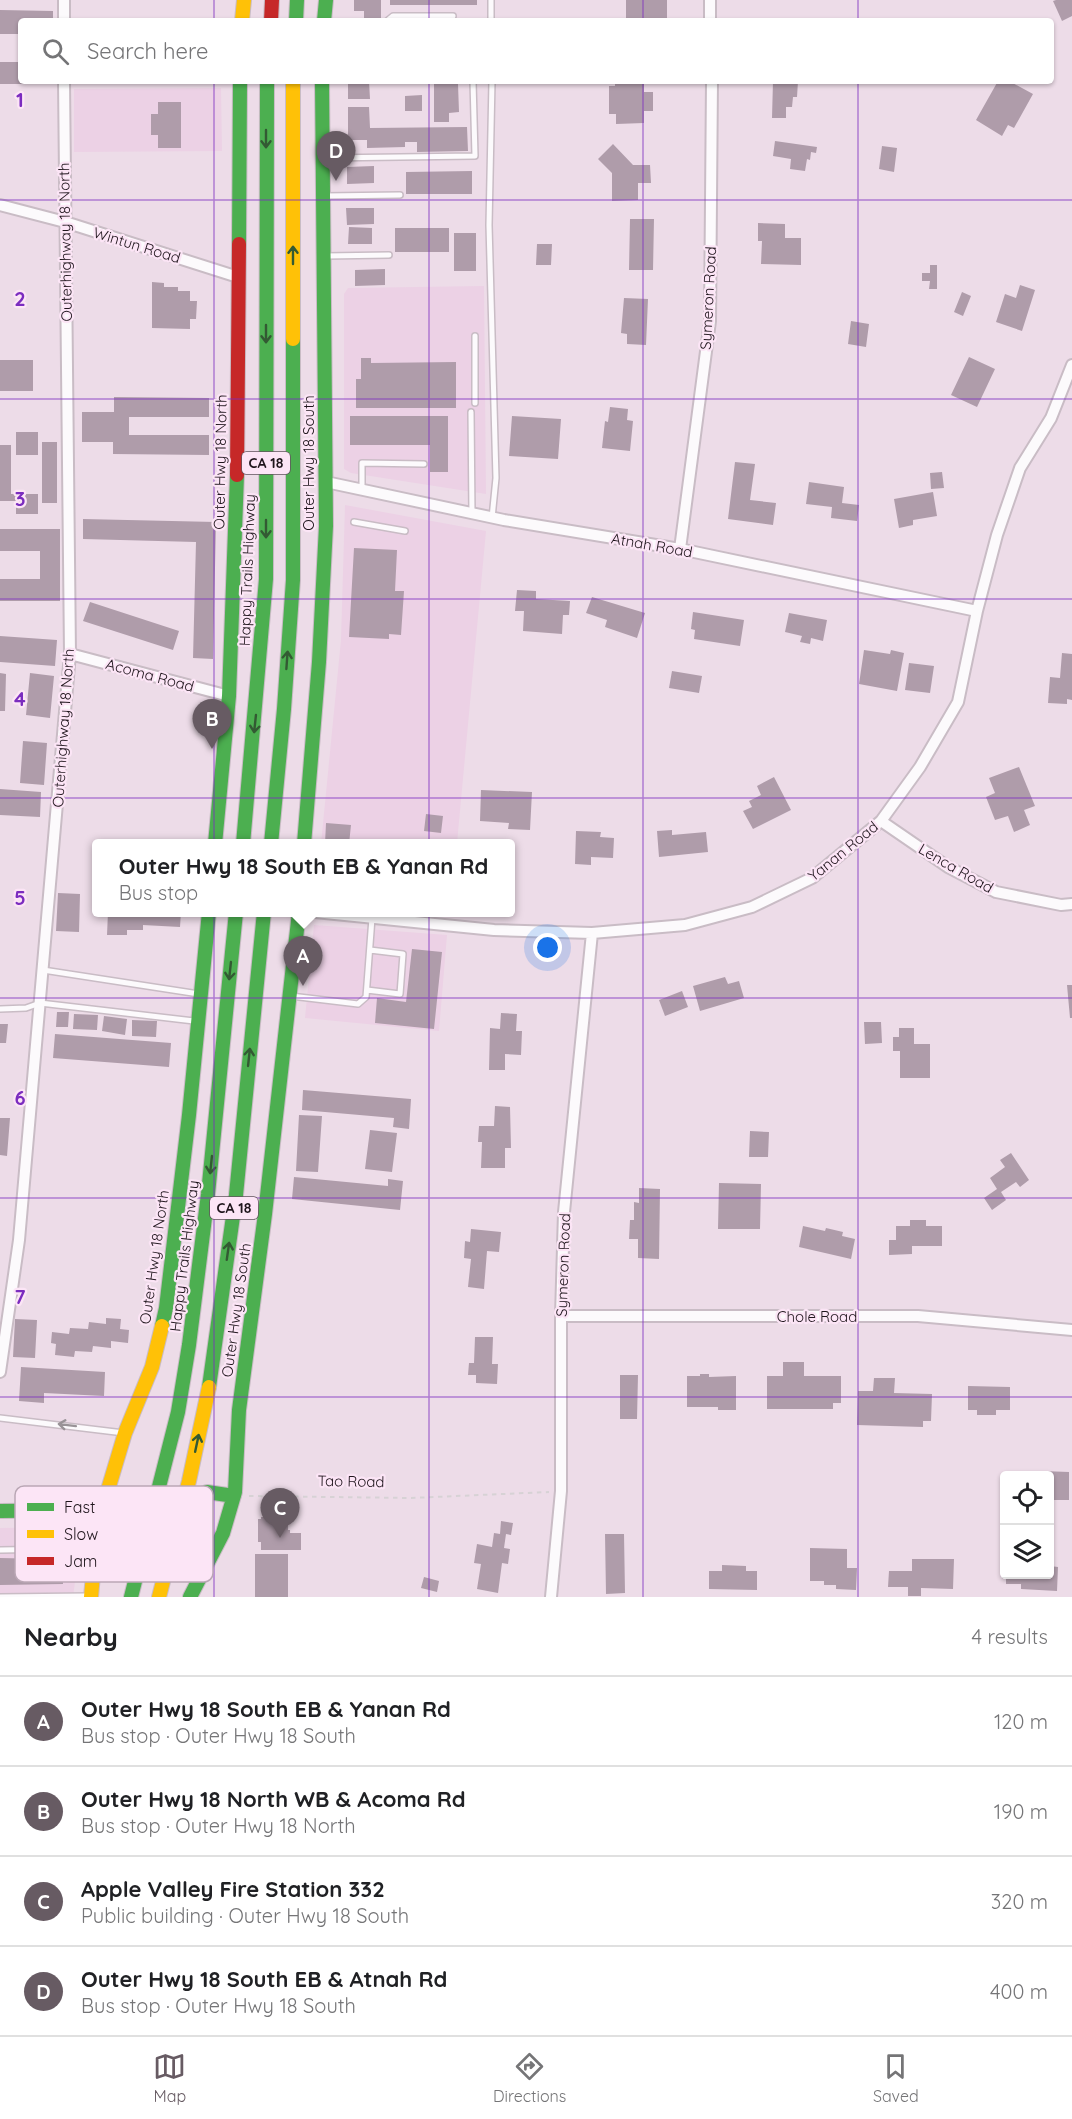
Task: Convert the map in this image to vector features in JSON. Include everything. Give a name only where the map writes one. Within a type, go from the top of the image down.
[{"type":"street","points":[[64,0],[64,18]]},
{"type":"street","points":[[242,18],[244,0]]},
{"type":"street","points":[[271,18],[272,0]]},
{"type":"street","points":[[296,18],[297,0]]},
{"type":"street","points":[[324,18],[326,0]]},
{"type":"street","points":[[710,0],[710,18]]},
{"type":"street","name":"Outerhighway 18 North","points":[[0,1372],[19,1240],[70,654],[64,84]]},
{"type":"street","name":"Outer Hwy 18 North","points":[[215,839],[229,696],[237,481],[240,84]]},
{"type":"street","name":"Happy Trails Highway","points":[[243,839],[266,579],[267,84]]},
{"type":"street","name":"CA 18","points":[[271,839],[293,580],[293,84]]},
{"type":"street","name":"Outer Hwy 18 South","points":[[304,839],[322,625],[326,482],[320,196],[322,84]]},
{"type":"street","name":"Symeron Road","points":[[680,549],[710,321],[712,84]]},
{"type":"street","name":"Wintun Road","points":[[0,205],[65,222],[238,277]]},
{"type":"street","name":"Yanan Road","points":[[363,917],[494,930],[592,933],[685,925],[752,907],[812,878],[881,821],[921,767],[958,702],[977,611],[997,536],[1020,468],[1051,418],[1072,365]]},
{"type":"street","name":"Atnah Road","points":[[326,482],[492,518],[680,549],[977,611]]},
{"type":"street","name":"Acoma Road","points":[[70,654],[229,696]]},
{"type":"street","name":"Lenca Road","points":[[881,821],[948,867],[996,892],[1061,905],[1072,904]]},
{"type":"street","name":"Outer Hwy 18 North","points":[[109,1486],[125,1433],[152,1366],[166,1308],[209,917]]},
{"type":"street","name":"Happy Trails Highway","points":[[159,1486],[178,1412],[189,1345],[208,1194],[236,917]]},
{"type":"street","name":"CA 18","points":[[188,1486],[213,1363],[219,1319],[235,1196],[263,917]]},
{"type":"street","name":"Outer Hwy 18 South","points":[[213,1552],[227,1525],[238,1472],[239,1404],[260,1268],[298,917]]},
{"type":"street","name":"Symeron Road","points":[[551,1597],[561,1491],[561,1316],[564,1212],[592,933]]},
{"type":"street","name":"Chole Road","points":[[561,1316],[918,1316],[1072,1330]]},
{"type":"street","points":[[213,1493],[234,1496]]},
{"type":"street","name":"Happy Trails Highway","points":[[131,1597],[135,1582]]},
{"type":"street","name":"CA 18","points":[[159,1597],[163,1582]]},
{"type":"street","name":"Outer Hwy 18 South","points":[[190,1597],[198,1582]]},
{"type":"lane","points":[[491,0],[491,18]]},
{"type":"lane","points":[[391,18],[393,16],[453,16]]},
{"type":"lane","points":[[320,158],[475,156],[473,84]]},
{"type":"lane","points":[[492,84],[489,225],[496,478],[492,518]]},
{"type":"lane","points":[[320,196],[400,195]]},
{"type":"lane","points":[[321,256],[389,255]]},
{"type":"lane","points":[[475,403],[476,336]]},
{"type":"lane","points":[[471,412],[472,514]]},
{"type":"lane","points":[[362,490],[362,463],[424,464]]},
{"type":"lane","points":[[354,522],[405,531]]},
{"type":"lane","points":[[290,996],[358,1004],[366,998],[372,918]]},
{"type":"lane","points":[[367,990],[400,994],[403,954],[370,950]]},
{"type":"lane","points":[[43,970],[201,994]]},
{"type":"lane","points":[[0,1008],[26,1008],[40,1003],[199,1021]]},
{"type":"lane","points":[[0,1418],[125,1433]]},
{"type":"lane","points":[[0,1597],[91,1596]]},
{"type":"path","name":"Tao Road","points":[[234,1496],[411,1498],[561,1491]]},
{"type":"shaded area","points":[[221,88],[222,151],[74,152],[74,89]]},
{"type":"shaded area","points":[[484,286],[486,494],[351,473],[344,469],[344,294],[348,288]]},
{"type":"shaded area","points":[[345,505],[486,531],[457,839],[321,839],[341,640]]},
{"type":"shaded area","points":[[314,925],[447,935],[439,1031],[305,1018]]},
{"type":"shaded area","points":[[0,1528],[15,1528],[15,1582],[75,1582],[73,1597],[0,1597]]},
{"type":"building","points":[[354,0],[381,0],[381,18],[364,18],[364,11],[354,11]]},
{"type":"building","points":[[390,0],[477,0],[477,5],[390,5]]},
{"type":"building","points":[[626,0],[667,0],[667,18],[626,18]]},
{"type":"building","points":[[1072,0],[1072,16],[1062,21],[1053,1]]},
{"type":"building","points":[[0,10],[53,11],[53,18],[18,18],[18,34],[0,34]]},
{"type":"building","points":[[0,62],[18,62],[18,84],[0,84]]},
{"type":"building","points":[[348,84],[369,84],[370,99],[348,99]]},
{"type":"building","points":[[434,84],[458,84],[459,112],[449,113],[449,122],[434,122]]},
{"type":"building","points":[[615,84],[644,84],[644,92],[653,92],[653,111],[644,111],[644,123],[616,124],[616,114],[609,114],[609,86],[615,86]]},
{"type":"building","points":[[773,84],[798,84],[797,97],[793,97],[792,107],[786,107],[786,118],[772,118]]},
{"type":"building","points":[[996,84],[1015,84],[1033,94],[1014,128],[1008,125],[1002,136],[976,120]]},
{"type":"building","points":[[422,95],[422,111],[405,111],[405,96]]},
{"type":"building","points":[[158,102],[181,102],[181,148],[158,148],[158,135],[151,135],[151,114],[158,114]]},
{"type":"building","points":[[348,107],[369,107],[370,128],[467,127],[468,151],[417,152],[417,142],[405,142],[405,147],[367,148],[367,140],[348,140]]},
{"type":"building","points":[[775,141],[817,147],[816,153],[811,152],[805,171],[790,169],[791,159],[773,156]]},
{"type":"building","points":[[613,144],[633,165],[650,165],[651,183],[638,183],[638,200],[612,201],[612,173],[598,159]]},
{"type":"building","points":[[882,146],[897,148],[894,172],[879,169]]},
{"type":"building","points":[[374,166],[374,183],[347,184],[347,167]]},
{"type":"building","points":[[472,171],[472,194],[406,194],[406,172]]},
{"type":"building","points":[[346,208],[374,208],[374,224],[347,225]]},
{"type":"building","points":[[630,219],[654,219],[653,270],[629,270]]},
{"type":"building","points":[[758,223],[785,224],[785,238],[801,238],[801,265],[761,264],[762,241],[758,241]]},
{"type":"building","points":[[349,227],[372,228],[372,244],[348,244]]},
{"type":"building","points":[[395,228],[449,228],[449,252],[395,252]]},
{"type":"building","points":[[454,233],[476,233],[476,271],[454,271]]},
{"type":"building","points":[[537,244],[552,244],[551,265],[536,265]]},
{"type":"building","points":[[930,265],[937,265],[937,289],[929,289],[930,281],[922,281],[922,273],[930,273]]},
{"type":"building","points":[[385,269],[385,285],[355,286],[355,270]]},
{"type":"building","points":[[152,282],[164,283],[164,287],[178,287],[178,291],[190,291],[190,301],[197,301],[196,319],[190,319],[190,329],[152,328]]},
{"type":"building","points":[[1020,285],[1035,290],[1022,331],[996,322],[1005,294],[1016,298]]},
{"type":"building","points":[[962,292],[971,296],[963,316],[954,312]]},
{"type":"building","points":[[624,298],[648,299],[646,345],[627,344],[627,334],[621,333]]},
{"type":"building","points":[[851,321],[869,324],[866,347],[848,344]]},
{"type":"building","points":[[969,357],[995,369],[977,407],[951,395]]},
{"type":"building","points":[[361,358],[371,358],[371,363],[456,362],[456,408],[356,408],[356,379],[361,379]]},
{"type":"building","points":[[0,360],[33,360],[33,391],[0,391]]},
{"type":"building","points":[[114,397],[209,398],[209,417],[129,417],[129,435],[209,435],[209,455],[113,454],[113,442],[82,442],[82,412],[114,412]]},
{"type":"building","points":[[610,407],[628,409],[627,420],[633,421],[630,451],[602,448],[605,421],[608,422]]},
{"type":"building","points":[[350,416],[448,416],[448,472],[430,472],[430,445],[350,445]]},
{"type":"building","points":[[512,416],[561,419],[558,459],[509,456]]},
{"type":"building","points":[[16,432],[38,432],[38,455],[16,455]]},
{"type":"building","points":[[42,442],[57,442],[57,503],[42,503]]},
{"type":"building","points":[[0,445],[11,445],[11,494],[38,494],[38,514],[16,514],[16,501],[0,501]]},
{"type":"building","points":[[735,462],[755,464],[750,500],[776,503],[773,525],[728,519]]},
{"type":"building","points":[[942,472],[944,488],[931,489],[930,473]]},
{"type":"building","points":[[809,482],[844,487],[842,503],[859,505],[857,521],[831,518],[832,507],[806,504]]},
{"type":"building","points":[[933,492],[937,516],[913,520],[913,525],[899,528],[894,499]]},
{"type":"building","points":[[83,519],[216,522],[213,659],[193,658],[196,542],[83,539]]},
{"type":"building","points":[[0,529],[60,529],[60,601],[0,601],[0,579],[40,579],[40,551],[0,551]]},
{"type":"building","points":[[354,548],[397,550],[395,591],[404,591],[401,635],[389,634],[389,639],[349,637]]},
{"type":"building","points":[[517,590],[536,591],[536,599],[570,601],[569,615],[563,615],[562,634],[523,631],[524,611],[515,611]]},
{"type":"building","points":[[592,597],[645,613],[637,638],[605,627],[607,620],[586,613]]},
{"type":"building","points":[[90,602],[179,631],[173,650],[83,621]]},
{"type":"building","points":[[693,612],[744,620],[740,646],[694,639],[695,630],[691,629]]},
{"type":"building","points":[[789,613],[827,620],[823,641],[811,638],[810,644],[800,642],[802,636],[785,632]]},
{"type":"building","points":[[0,636],[57,640],[55,666],[0,662]]},
{"type":"building","points":[[864,650],[890,654],[891,650],[904,653],[897,691],[859,684]]},
{"type":"building","points":[[1062,653],[1072,654],[1072,700],[1067,699],[1067,704],[1048,703],[1050,677],[1060,678]]},
{"type":"building","points":[[909,663],[934,666],[930,693],[905,690]]},
{"type":"building","points":[[672,671],[702,676],[699,693],[669,688]]},
{"type":"building","points":[[0,673],[6,674],[5,711],[0,711]]},
{"type":"building","points":[[30,673],[54,676],[50,718],[26,715]]},
{"type":"building","points":[[23,741],[47,743],[44,785],[20,783]]},
{"type":"building","points":[[1019,767],[1035,806],[1024,810],[1030,825],[1014,832],[1008,816],[995,820],[986,797],[995,793],[989,778]]},
{"type":"building","points":[[774,777],[791,810],[753,829],[743,811],[752,807],[749,801],[761,795],[757,786]]},
{"type":"building","points":[[0,789],[41,792],[40,817],[0,815]]},
{"type":"building","points":[[481,790],[532,792],[530,830],[508,829],[509,823],[480,821]]},
{"type":"building","points":[[426,814],[443,816],[441,833],[424,831]]},
{"type":"building","points":[[326,823],[351,825],[350,839],[325,839]]},
{"type":"building","points":[[672,830],[672,835],[706,832],[708,852],[659,857],[657,831]]},
{"type":"building","points":[[576,831],[601,832],[600,837],[614,838],[613,858],[591,857],[591,865],[575,864]]},
{"type":"building","points":[[58,893],[80,894],[79,932],[56,931]]},
{"type":"building","points":[[108,917],[181,917],[180,927],[143,925],[143,930],[127,930],[127,935],[107,935]]},
{"type":"building","points":[[412,949],[442,952],[434,1029],[375,1023],[377,998],[406,1002]]},
{"type":"building","points":[[725,977],[728,984],[739,981],[744,998],[700,1011],[693,986]]},
{"type":"building","points":[[1067,985],[1072,985],[1072,1018],[1070,1018]]},
{"type":"building","points":[[682,991],[688,1007],[665,1016],[659,1000]]},
{"type":"building","points":[[57,1012],[69,1012],[68,1027],[56,1027]]},
{"type":"building","points":[[501,1013],[517,1014],[516,1031],[522,1031],[521,1055],[505,1054],[505,1070],[489,1070],[490,1028],[500,1029]]},
{"type":"building","points":[[74,1014],[98,1015],[97,1030],[73,1029]]},
{"type":"building","points":[[104,1016],[127,1019],[125,1035],[102,1031]]},
{"type":"building","points":[[132,1020],[157,1021],[156,1037],[132,1036]]},
{"type":"building","points":[[864,1022],[881,1022],[882,1043],[865,1044]]},
{"type":"building","points":[[0,1024],[8,1024],[6,1043],[0,1043]]},
{"type":"building","points":[[899,1028],[914,1028],[914,1044],[930,1044],[930,1078],[900,1078],[900,1051],[893,1051],[893,1037],[899,1037]]},
{"type":"building","points":[[55,1034],[171,1043],[169,1067],[53,1058]]},
{"type":"building","points":[[303,1090],[411,1099],[409,1129],[393,1127],[394,1118],[302,1110]]},
{"type":"building","points":[[495,1106],[510,1107],[511,1148],[505,1148],[505,1168],[481,1168],[482,1142],[478,1142],[479,1126],[494,1126]]},
{"type":"building","points":[[299,1115],[322,1116],[318,1172],[296,1171]]},
{"type":"building","points":[[0,1118],[10,1118],[7,1156],[0,1155]]},
{"type":"building","points":[[370,1130],[397,1133],[392,1172],[365,1169]]},
{"type":"building","points":[[750,1131],[769,1132],[768,1157],[749,1157]]},
{"type":"building","points":[[1011,1153],[1029,1180],[1020,1187],[1016,1182],[1001,1192],[1006,1200],[992,1210],[984,1198],[997,1189],[990,1178],[1005,1167],[1000,1160]]},
{"type":"building","points":[[294,1177],[388,1186],[388,1179],[403,1181],[400,1210],[292,1199]]},
{"type":"building","points":[[719,1183],[761,1184],[760,1229],[718,1229]]},
{"type":"building","points":[[639,1188],[660,1189],[659,1259],[638,1258],[638,1239],[629,1239],[630,1220],[634,1220],[634,1202],[639,1203]]},
{"type":"building","points":[[910,1220],[926,1220],[926,1226],[942,1226],[942,1246],[912,1246],[912,1254],[889,1255],[889,1240],[896,1240],[896,1226],[910,1226]]},
{"type":"building","points":[[803,1226],[843,1232],[842,1236],[855,1239],[851,1259],[799,1247]]},
{"type":"building","points":[[471,1229],[501,1232],[499,1252],[487,1251],[484,1289],[468,1287],[471,1259],[464,1258],[465,1241],[470,1242]]},
{"type":"building","points":[[106,1318],[121,1319],[120,1329],[129,1330],[128,1343],[111,1341],[111,1348],[93,1346],[92,1352],[75,1351],[74,1357],[55,1355],[56,1344],[51,1343],[52,1332],[69,1334],[70,1328],[88,1329],[89,1322],[106,1324]]},
{"type":"building","points":[[15,1319],[37,1320],[35,1358],[13,1357]]},
{"type":"building","points":[[475,1337],[493,1337],[492,1364],[498,1364],[497,1384],[476,1383],[476,1375],[468,1375],[469,1363],[474,1363]]},
{"type":"building","points":[[783,1362],[804,1362],[804,1376],[841,1376],[841,1403],[833,1403],[833,1409],[767,1409],[767,1376],[783,1376]]},
{"type":"building","points":[[21,1367],[105,1372],[104,1396],[44,1393],[44,1403],[19,1401]]},
{"type":"building","points":[[700,1374],[709,1374],[709,1377],[736,1376],[736,1410],[718,1410],[718,1407],[687,1407],[687,1376],[700,1376]]},
{"type":"building","points":[[620,1375],[638,1375],[637,1419],[620,1419]]},
{"type":"building","points":[[874,1378],[895,1378],[894,1393],[932,1394],[931,1421],[923,1421],[923,1427],[857,1425],[858,1391],[873,1391]]},
{"type":"building","points":[[968,1386],[1010,1387],[1010,1410],[996,1410],[996,1415],[977,1415],[977,1410],[968,1410]]},
{"type":"building","points":[[1054,1471],[1069,1472],[1069,1500],[1054,1500]]},
{"type":"building","points":[[288,1517],[290,1533],[301,1533],[301,1550],[261,1550],[261,1542],[258,1542],[258,1519]]},
{"type":"building","points":[[501,1521],[513,1523],[511,1535],[506,1534],[504,1548],[510,1549],[508,1564],[502,1563],[498,1593],[477,1589],[481,1564],[474,1563],[477,1544],[492,1547],[494,1533],[500,1534]]},
{"type":"building","points":[[605,1534],[624,1534],[625,1593],[606,1594]]},
{"type":"building","points":[[810,1548],[847,1549],[847,1568],[857,1568],[856,1590],[836,1589],[836,1585],[824,1585],[824,1581],[810,1581]]},
{"type":"building","points":[[255,1554],[288,1554],[288,1597],[255,1597]]},
{"type":"building","points":[[0,1558],[15,1558],[15,1582],[63,1582],[63,1584],[0,1585]]},
{"type":"building","points":[[912,1559],[954,1559],[953,1589],[921,1588],[921,1596],[908,1596],[908,1587],[888,1587],[889,1571],[912,1571]]},
{"type":"building","points":[[722,1565],[746,1566],[746,1571],[757,1571],[757,1590],[709,1589],[709,1571],[722,1571]]},
{"type":"building","points":[[1054,1566],[1058,1567],[1057,1591],[1021,1589],[1021,1584],[1006,1584],[1006,1579],[1054,1579]]},
{"type":"building","points":[[424,1577],[439,1581],[437,1592],[421,1588]]},
{"type":"traffic: fast","points":[[296,18],[297,0]]},
{"type":"traffic: fast","points":[[324,18],[326,0]]},
{"type":"traffic: fast","points":[[239,244],[240,84]]},
{"type":"traffic: fast","points":[[243,839],[266,579],[267,84]]},
{"type":"traffic: fast","points":[[304,839],[319,662],[326,526],[322,84]]},
{"type":"traffic: fast","points":[[271,839],[293,580],[293,339]]},
{"type":"traffic: fast","points":[[215,839],[229,696],[237,475]]},
{"type":"traffic: fast","points":[[162,1326],[189,1115],[209,917]]},
{"type":"traffic: fast","points":[[159,1486],[178,1412],[189,1345],[208,1194],[236,917]]},
{"type":"traffic: fast","points":[[209,1387],[236,1195],[264,917]]},
{"type":"traffic: fast","points":[[213,1552],[223,1533],[235,1492],[239,1410],[265,1214],[298,917]]},
{"type":"traffic: fast","points":[[213,1493],[234,1496]]},
{"type":"traffic: fast","points":[[0,1511],[15,1511]]},
{"type":"traffic: fast","points":[[131,1597],[135,1582]]},
{"type":"traffic: fast","points":[[190,1597],[198,1582]]},
{"type":"traffic: slow","points":[[242,18],[244,0]]},
{"type":"traffic: slow","points":[[293,84],[293,339]]},
{"type":"traffic: slow","points":[[109,1486],[125,1433],[152,1367],[162,1326]]},
{"type":"traffic: slow","points":[[188,1486],[209,1387]]},
{"type":"traffic: slow","points":[[91,1597],[92,1582]]},
{"type":"traffic: slow","points":[[159,1597],[163,1582]]},
{"type":"traffic: jam","points":[[271,18],[272,0]]},
{"type":"traffic: jam","points":[[237,475],[239,244]]},
{"type":"place","name":"Outer Hwy 18 South EB & Atnah Rd","points":[[336,181]]},
{"type":"place","name":"Outer Hwy 18 North WB & Acoma Rd","points":[[212,749]]},
{"type":"place","name":"Outer Hwy 18 South EB & Yanan Rd","points":[[303,986]]},
{"type":"place","name":"Apple Valley Fire Station 332","points":[[280,1538]]}]
